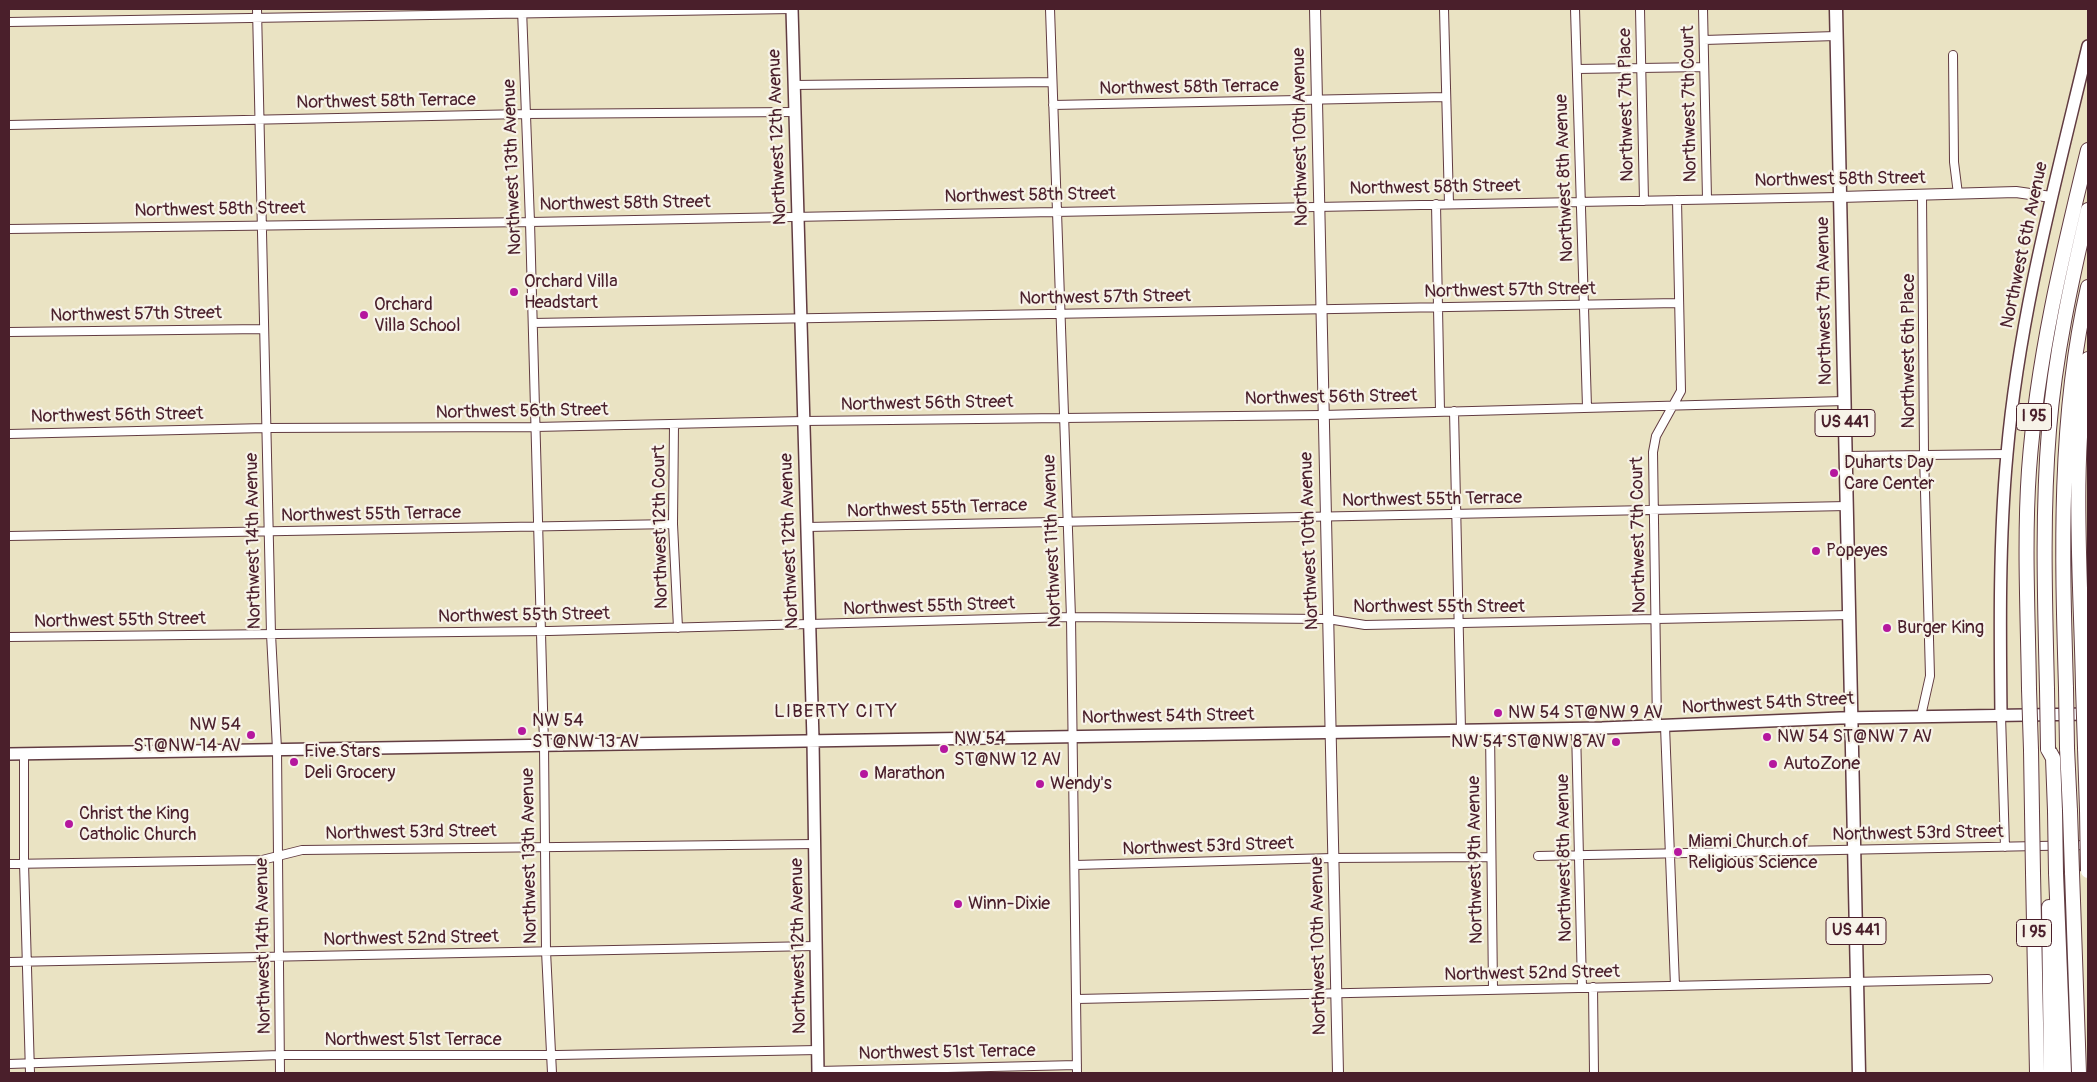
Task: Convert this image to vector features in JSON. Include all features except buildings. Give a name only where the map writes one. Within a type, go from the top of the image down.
[{"type":"highway","name":"I 95","points":[[2037,1073],[2029,689],[2028,505],[2035,406],[2044,341],[2055,285],[2088,150]]},
{"type":"highway","points":[[2051,1073],[2053,758],[2048,749],[2046,689],[2045,494],[2049,428],[2065,318],[2088,210]]},
{"type":"highway","points":[[2079,1073],[2067,748],[2062,519],[2065,460],[2079,338],[2088,287]]},
{"type":"highway","points":[[2088,359],[2081,421],[2078,479],[2088,873]]},
{"type":"highway","points":[[2052,873],[2064,1073]]},
{"type":"highway","points":[[2072,1073],[2071,1026],[2076,1013]]},
{"type":"main road","name":"Northwest 12th Avenue","points":[[792,9],[813,740],[818,1072]]},
{"type":"main road","name":"Northwest 7th Avenue","points":[[1836,9],[1859,1073]]},
{"type":"main road","name":"Northwest 6th Avenue","points":[[2001,715],[2000,615],[2007,454],[2022,345],[2052,197],[2088,46]]},
{"type":"main road","name":"Northwest 54th Street","points":[[9,754],[1490,730],[1661,726],[1852,717],[2088,714]]},
{"type":"street","name":"Northwest 14th Avenue","points":[[257,9],[271,634],[277,749],[280,1073]]},
{"type":"street","points":[[372,9],[372,17]]},
{"type":"street","points":[[9,22],[372,17],[522,11],[792,9]]},
{"type":"street","name":"Northwest 11th Avenue","points":[[1050,9],[1071,617],[1076,865],[1077,1069]]},
{"type":"street","name":"Northwest 10th Avenue","points":[[1315,9],[1338,1073]]},
{"type":"street","points":[[1444,9],[1449,204]]},
{"type":"street","name":"Northwest 8th Avenue","points":[[1576,9],[1587,407]]},
{"type":"street","name":"Northwest 7th Place","points":[[1640,9],[1644,201]]},
{"type":"street","name":"Northwest 7th Court","points":[[1703,9],[1707,199]]},
{"type":"street","name":"Northwest 13th Avenue","points":[[522,11],[533,322],[544,745],[546,950],[552,1073]]},
{"type":"street","points":[[1704,40],[1836,36]]},
{"type":"street","points":[[1953,54],[1954,162],[1958,194]]},
{"type":"street","points":[[1577,70],[1704,67]]},
{"type":"street","points":[[794,85],[1052,82]]},
{"type":"street","name":"Northwest 58th Terrace","points":[[1052,105],[1446,98]]},
{"type":"street","name":"Northwest 58th Terrace","points":[[9,125],[525,114],[794,112]]},
{"type":"street","name":"Northwest 58th Street","points":[[9,229],[530,222],[2016,192],[2052,197]]},
{"type":"street","name":"Northwest 6th Place","points":[[1921,716],[1930,676],[1924,454],[1922,195]]},
{"type":"street","name":"Northwest 7th Court","points":[[1675,986],[1671,853],[1655,620],[1653,452],[1656,436],[1674,407],[1681,391],[1677,200]]},
{"type":"street","points":[[1436,204],[1440,411]]},
{"type":"street","name":"Northwest 57th Street","points":[[533,322],[1678,303]]},
{"type":"street","name":"Northwest 57th Street","points":[[9,332],[264,329]]},
{"type":"street","name":"Northwest 56th Street","points":[[9,434],[266,428],[535,427],[1063,417],[1323,415],[1845,401]]},
{"type":"street","points":[[1454,411],[1461,730]]},
{"type":"street","name":"Northwest 12th Court","points":[[674,425],[673,524],[678,628]]},
{"type":"street","points":[[1846,456],[2007,454]]},
{"type":"street","name":"Northwest 55th Terrace","points":[[807,527],[1067,520],[1455,515],[1847,506]]},
{"type":"street","name":"Northwest 55th Terrace","points":[[9,536],[673,524]]},
{"type":"street","name":"Northwest 55th Street","points":[[9,637],[810,626],[1071,617],[1328,619],[1365,625],[1850,615]]},
{"type":"street","points":[[2001,715],[2005,847]]},
{"type":"street","name":"Northwest 8th Avenue","points":[[1576,728],[1582,988]]},
{"type":"street","name":"Northwest 9th Avenue","points":[[1490,730],[1493,990]]},
{"type":"street","points":[[24,754],[24,864],[30,1073]]},
{"type":"street","name":"Northwest 53rd Street","points":[[9,864],[262,860],[278,854],[302,850],[815,844]]},
{"type":"street","name":"Northwest 53rd Street","points":[[1538,856],[2088,845]]},
{"type":"street","name":"Northwest 53rd Street","points":[[1076,865],[1333,858],[1491,857]]},
{"type":"street","name":"Northwest 52nd Street","points":[[9,962],[815,946]]},
{"type":"street","name":"Northwest 52nd Street","points":[[1077,999],[1988,979]]},
{"type":"street","points":[[1593,988],[1594,1073]]},
{"type":"street","name":"Northwest 51st Terrace","points":[[9,1064],[280,1055],[552,1055],[818,1050]]},
{"type":"street","name":"Northwest 51st Terrace","points":[[818,1072],[1077,1069]]},
{"type":"place","name":"Orchard Villa Headstart","points":[[514,292]]},
{"type":"place","name":"Orchard Villa School","points":[[364,315]]},
{"type":"place","name":"Duharts Day Care Center","points":[[1834,473]]},
{"type":"place","name":"Popeyes","points":[[1816,551]]},
{"type":"place","name":"Burger King","points":[[1887,628]]},
{"type":"place","name":"NW 54 ST@NW 9 AV","points":[[1498,713]]},
{"type":"place","name":"NW 54 ST@NW 13 AV","points":[[522,731]]},
{"type":"place","name":"NW 54 ST@NW 14 AV","points":[[251,735]]},
{"type":"place","name":"NW 54 ST@NW 7 AV","points":[[1767,737]]},
{"type":"place","name":"NW 54 ST@NW 8 AV","points":[[1616,742]]},
{"type":"place","name":"NW 54 ST@NW 12 AV","points":[[944,749]]},
{"type":"place","name":"Five Stars Deli Grocery","points":[[294,762]]},
{"type":"place","name":"AutoZone","points":[[1773,764]]},
{"type":"place","name":"Marathon","points":[[864,774]]},
{"type":"place","name":"Wendy's","points":[[1040,784]]},
{"type":"place","name":"Christ the King Catholic Church","points":[[69,824]]},
{"type":"place","name":"Miami Church of Religious Science","points":[[1678,852]]},
{"type":"place","name":"Winn-Dixie","points":[[958,904]]},
{"type":"district","name":"LIBERTY CITY","points":[[836,712]]}]
